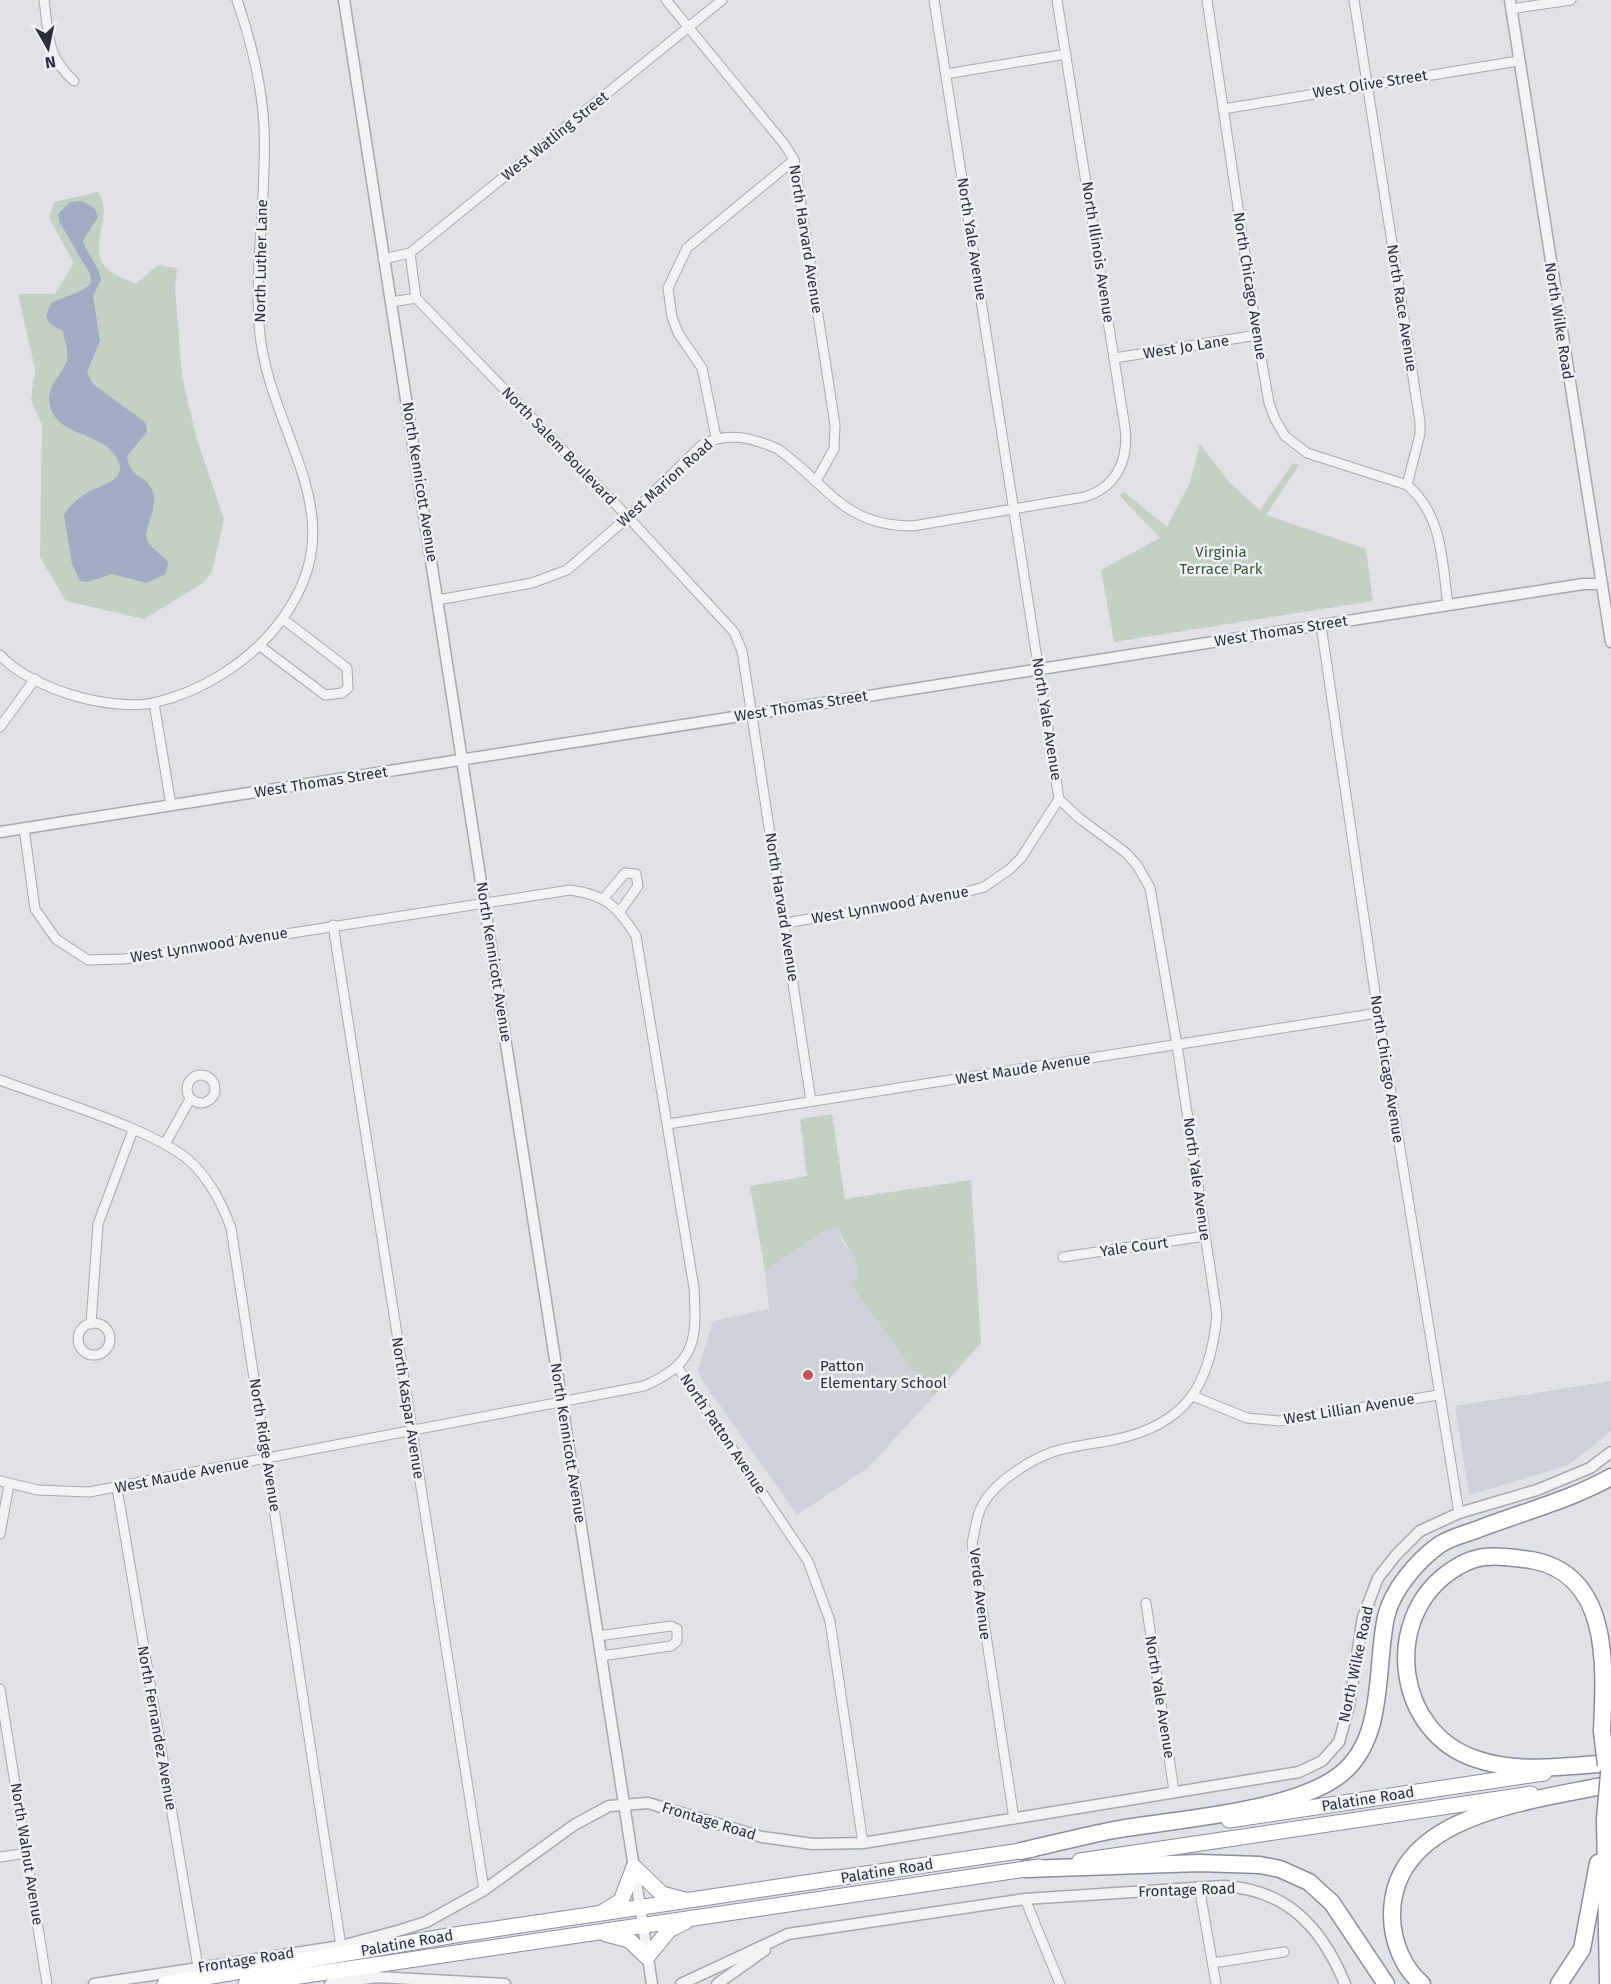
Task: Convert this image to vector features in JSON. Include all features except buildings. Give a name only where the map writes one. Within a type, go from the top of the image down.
[{"type":"highway","points":[[1021,1851],[1114,1830],[1264,1806],[1327,1784],[1340,1775],[1359,1755],[1366,1741],[1372,1724],[1386,1616],[1397,1591],[1416,1566],[1440,1544],[1578,1495],[1611,1477]]},
{"type":"highway","points":[[1485,1556],[1550,1563],[1576,1582],[1590,1600],[1601,1623],[1605,1647],[1602,1731],[1610,1774],[1531,1768],[1476,1760],[1438,1737],[1418,1710],[1412,1695],[1404,1651],[1415,1612],[1429,1589],[1460,1565],[1485,1556]]},
{"type":"highway","points":[[1608,1984],[1604,1845],[1611,1752]]},
{"type":"highway","points":[[1422,1984],[1413,1977],[1400,1953],[1392,1928],[1396,1886],[1403,1871],[1420,1848],[1473,1816],[1610,1774]]},
{"type":"highway","name":"Palatine Road","points":[[165,1984],[461,1934],[1021,1851],[1610,1774]]},
{"type":"highway","name":"Palatine Road","points":[[246,1984],[1026,1869],[1610,1774]]},
{"type":"highway","points":[[1559,1984],[1582,1949],[1592,1906],[1594,1877],[1604,1845]]},
{"type":"highway","points":[[1026,1869],[1199,1863],[1260,1864],[1280,1869],[1309,1882],[1332,1903],[1386,1984]]},
{"type":"highway","points":[[599,1915],[621,1901],[634,1867],[662,1894],[689,1901]]},
{"type":"highway","points":[[597,1932],[629,1940],[647,1957],[669,1930],[694,1917]]},
{"type":"street","points":[[45,0],[51,47],[58,67],[74,81]]},
{"type":"street","name":"North Luther Lane","points":[[2,661],[35,679],[76,696],[120,704],[154,703],[207,683],[260,646],[296,601],[310,567],[312,520],[301,467],[275,394],[261,336],[264,125],[256,66],[237,0]]},
{"type":"street","name":"North Kennicott Avenue","points":[[344,0],[652,1984]]},
{"type":"street","name":"North Harvard Avenue","points":[[666,0],[794,160],[836,425],[834,449],[816,481]]},
{"type":"street","name":"West Watling Street","points":[[383,259],[411,254],[722,0]]},
{"type":"street","name":"North Yale Avenue","points":[[934,0],[1059,799],[1079,818],[1125,852],[1137,865],[1150,888],[1177,1045],[1217,1315],[1211,1358],[1204,1378],[1193,1396]]},
{"type":"street","name":"North Illinois Avenue","points":[[1057,0],[1126,436],[1122,466],[1109,485],[1095,494]]},
{"type":"street","name":"North Chicago Avenue","points":[[1207,0],[1257,335],[1269,403],[1275,419],[1294,446],[1306,453],[1407,484]]},
{"type":"street","name":"North Race Avenue","points":[[1354,0],[1420,422],[1420,434],[1407,484]]},
{"type":"street","points":[[1511,4],[1570,0]]},
{"type":"street","name":"North Wilke Road","points":[[1511,4],[1518,61],[1606,583],[1611,642]]},
{"type":"street","points":[[946,74],[1066,54]]},
{"type":"street","name":"West Olive Street","points":[[1223,109],[1518,61]]},
{"type":"street","points":[[716,437],[702,368],[678,333],[668,302],[668,288],[687,248],[794,160]]},
{"type":"street","points":[[391,302],[416,298],[411,254]]},
{"type":"street","name":"North Salem Boulevard","points":[[416,298],[628,518],[734,632],[742,651],[752,714]]},
{"type":"street","name":"West Jo Lane","points":[[1115,358],[1257,335]]},
{"type":"street","name":"West Marion Road","points":[[438,600],[532,583],[567,570],[628,518],[702,445],[716,437],[727,435],[764,443],[784,453],[856,515],[891,526],[913,526],[1095,494]]},
{"type":"street","points":[[1407,484],[1429,509],[1435,520],[1448,605]]},
{"type":"street","name":"West Thomas Street","points":[[0,832],[1583,584],[1606,583]]},
{"type":"street","points":[[260,646],[325,695],[342,693],[348,688],[347,668],[283,619]]},
{"type":"street","name":"North Chicago Avenue","points":[[1321,625],[1378,1013],[1438,1395],[1459,1513]]},
{"type":"street","points":[[0,727],[35,679]]},
{"type":"street","points":[[154,703],[171,805]]},
{"type":"street","name":"North Harvard Avenue","points":[[752,714],[811,1101]]},
{"type":"street","name":"West Lynnwood Avenue","points":[[785,923],[950,896],[984,887],[1010,869],[1021,858],[1059,799]]},
{"type":"street","name":"West Lynnwood Avenue","points":[[24,828],[35,909],[56,939],[88,960],[124,959],[485,903]]},
{"type":"street","points":[[604,898],[625,873],[636,874],[638,886],[620,911]]},
{"type":"street","name":"North Patton Avenue","points":[[485,903],[570,890],[604,898],[620,911],[636,936],[694,1288],[694,1339],[678,1368],[808,1561],[817,1580],[830,1621],[863,1843]]},
{"type":"street","name":"North Kaspar Avenue","points":[[333,925],[484,1890]]},
{"type":"street","name":"West Maude Avenue","points":[[668,1124],[1378,1013]]},
{"type":"street","name":"North Ridge Avenue","points":[[0,1080],[165,1144],[192,1163],[208,1182],[218,1197],[231,1228],[341,1946]]},
{"type":"street","points":[[165,1144],[190,1099]]},
{"type":"street","points":[[91,1324],[98,1224],[133,1130]]},
{"type":"street","name":"Yale Court","points":[[1063,1257],[1205,1236]]},
{"type":"street","name":"West Maude Avenue","points":[[4,1483],[38,1490],[89,1492],[117,1488],[644,1386],[678,1368]]},
{"type":"street","name":"West Lillian Avenue","points":[[1193,1396],[1247,1419],[1279,1421],[1438,1395]]},
{"type":"street","name":"Verde Avenue","points":[[1014,1819],[972,1543],[981,1506],[1003,1480],[1039,1456],[1068,1446],[1113,1440],[1144,1432],[1166,1420],[1193,1396]]},
{"type":"street","name":"North Wilke Road","points":[[1215,1785],[1299,1772],[1322,1761],[1339,1742],[1349,1706],[1364,1617],[1378,1578],[1396,1555],[1420,1532],[1459,1513],[1537,1490],[1590,1468],[1611,1452]]},
{"type":"street","points":[[0,1534],[4,1483]]},
{"type":"street","name":"North Fernandez Avenue","points":[[117,1488],[198,1967]]},
{"type":"street","name":"North Yale Avenue","points":[[1146,1603],[1174,1791]]},
{"type":"street","points":[[598,1636],[671,1626],[677,1629],[677,1641],[671,1646],[601,1656]]},
{"type":"street","name":"North Walnut Avenue","points":[[0,1689],[2,1713],[47,1984]]},
{"type":"street","name":"Frontage Road","points":[[94,1984],[341,1946],[426,1922],[484,1890],[574,1825],[609,1806],[648,1803],[762,1837],[813,1844],[863,1843],[1215,1785]]},
{"type":"street","points":[[0,1857],[27,1853]]},
{"type":"street","points":[[1199,1886],[1216,1984]]},
{"type":"street","name":"Frontage Road","points":[[681,1984],[788,1934],[874,1919],[1025,1899],[1199,1886],[1237,1887],[1252,1890],[1283,1903],[1314,1928],[1329,1949],[1345,1984]]},
{"type":"street","points":[[1025,1899],[1060,1984]]},
{"type":"street","name":"Frontage Road","points":[[717,1984],[768,1948],[801,1933]]},
{"type":"street","points":[[1213,1963],[1284,1952]]},
{"type":"street","points":[[330,1984],[376,1977],[505,1984]]},
{"type":"shaded area","name":"Patton Elementary School","points":[[838,1227],[842,1242],[857,1260],[859,1271],[857,1279],[850,1284],[933,1397],[869,1467],[797,1515],[702,1380],[698,1370],[713,1321],[769,1309],[765,1270],[823,1232]]},
{"type":"shaded area","points":[[1611,1381],[1611,1431],[1582,1455],[1566,1466],[1469,1495],[1455,1406]]},
{"type":"green space","points":[[98,192],[103,202],[104,212],[99,254],[102,263],[110,271],[136,284],[158,265],[177,268],[175,287],[182,376],[197,440],[224,519],[212,572],[203,583],[144,619],[66,601],[40,557],[42,425],[31,400],[35,369],[18,294],[55,294],[74,263],[49,218],[54,202]]},
{"type":"green space","name":"Virginia Terrace Park","points":[[1200,444],[1230,483],[1260,510],[1293,463],[1299,465],[1266,515],[1366,549],[1373,601],[1114,642],[1101,570],[1160,538],[1119,495],[1124,492],[1167,527],[1190,482]]},
{"type":"green space","points":[[832,1114],[845,1199],[971,1180],[981,1343],[933,1397],[850,1284],[857,1279],[857,1265],[838,1227],[823,1232],[765,1270],[750,1186],[807,1176],[800,1119]]},
{"type":"water","points":[[83,201],[95,209],[98,217],[83,241],[101,280],[93,296],[100,341],[87,372],[93,384],[146,423],[147,432],[127,456],[131,469],[147,482],[153,492],[154,505],[146,537],[152,547],[168,562],[166,574],[146,583],[112,574],[87,582],[80,581],[72,564],[64,515],[77,500],[117,477],[120,465],[116,457],[101,443],[63,424],[56,418],[49,402],[51,389],[66,363],[67,355],[63,331],[50,324],[46,316],[51,303],[78,292],[91,283],[90,274],[60,223],[58,214],[70,202]]},
{"type":"place","name":"Patton Elementary School","points":[[808,1375]]}]
